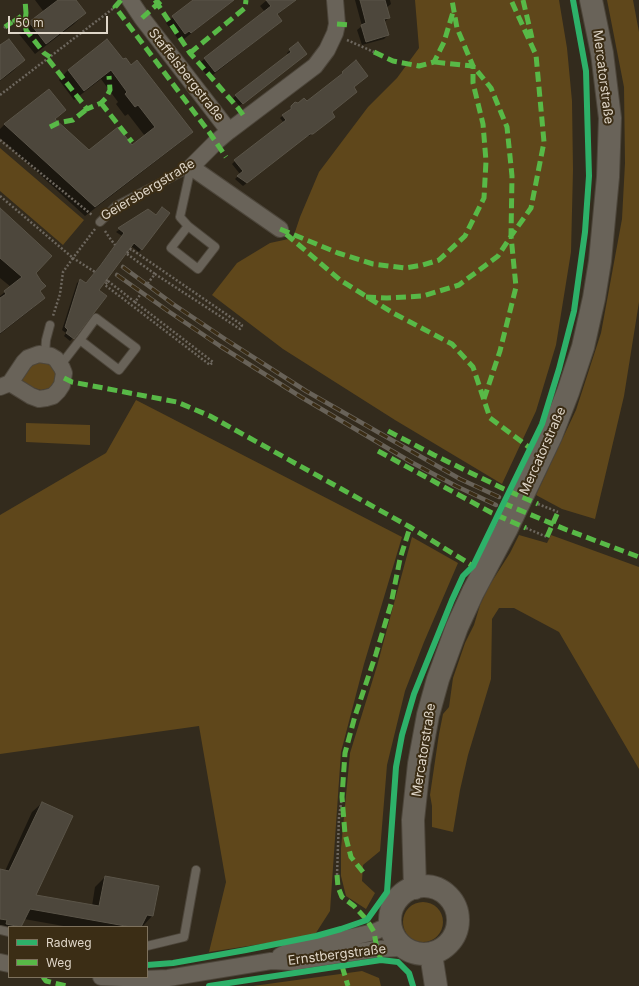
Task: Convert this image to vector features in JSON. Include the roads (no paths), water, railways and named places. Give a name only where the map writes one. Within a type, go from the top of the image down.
[{"type":"main road","name":"Mercatorstraße","points":[[415,888],[413,820],[419,764],[428,715],[438,679],[457,626],[473,592],[508,528],[551,436],[583,347],[594,298],[600,261],[608,177],[610,118],[602,53],[591,0]]},
{"type":"main road","points":[[427,886],[437,889],[447,896],[455,906],[458,918],[456,931],[451,941],[442,950],[431,954],[414,953],[403,948],[393,936],[390,924],[392,908],[398,898],[404,892],[415,888],[427,886]]},
{"type":"main road","points":[[431,954],[436,986]]},
{"type":"street","name":"Staffelsbergstraße","points":[[130,0],[142,18],[229,131]]},
{"type":"street","name":"Geiersbergstraße","points":[[191,167],[229,131],[315,66],[327,50],[335,33],[337,19],[335,0]]},
{"type":"street","points":[[191,167],[280,229]]},
{"type":"street","points":[[45,354],[56,359],[60,363],[64,378],[62,385],[53,396],[38,398],[5,385],[24,362],[33,355],[45,354]]},
{"type":"street","name":"Ernstbergstraße","points":[[271,961],[290,951],[374,932],[390,924]]},
{"type":"street","name":"Ernstbergstraße","points":[[123,978],[168,978],[271,961],[293,962],[377,949],[403,948]]},
{"type":"lane","name":"Geiersbergstraße","points":[[100,222],[116,206],[191,167]]},
{"type":"lane","points":[[188,226],[171,248],[198,269],[215,247],[188,226],[180,217],[191,167]]},
{"type":"lane","points":[[60,363],[63,362],[96,318],[136,348],[119,370],[80,340]]},
{"type":"lane","points":[[45,354],[46,340],[50,325]]},
{"type":"lane","points":[[148,946],[184,937],[196,870]]},
{"type":"railway","points":[[123,267],[173,304],[306,391],[460,479],[499,497]]},
{"type":"railway","points":[[117,275],[220,346],[301,397],[411,462],[496,505]]}]
